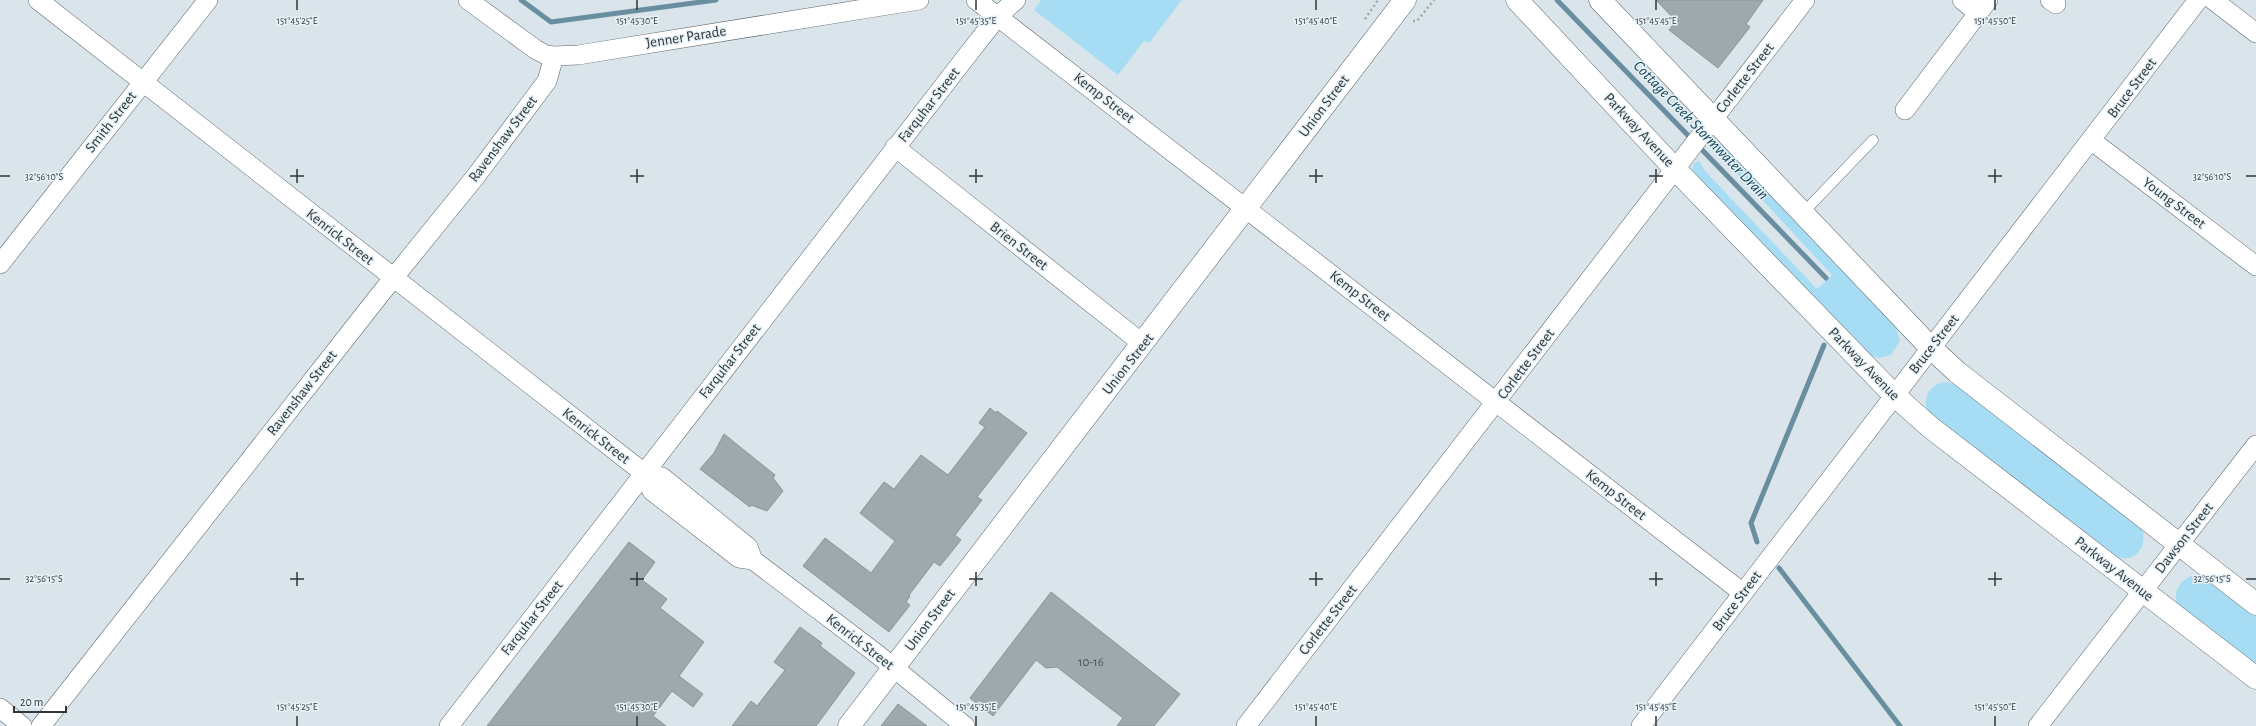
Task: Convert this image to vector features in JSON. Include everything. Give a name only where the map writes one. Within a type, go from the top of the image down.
[{"type":"main road","name":"Union Street","points":[[849,726],[1405,0]]},
{"type":"main road","name":"Parkway Avenue","points":[[1517,0],[1675,169],[1894,395],[1930,427],[2256,678]]},
{"type":"main road","points":[[1600,0],[1931,348],[1957,372],[2256,604]]},
{"type":"street","name":"Kenrick Street","points":[[38,0],[644,473],[652,491],[739,558],[753,560],[894,668],[965,726]]},
{"type":"street","name":"Smith Street","points":[[0,264],[208,0]]},
{"type":"street","name":"Jenner Parade","points":[[468,0],[536,49],[554,56],[578,55],[919,0]]},
{"type":"street","name":"Kemp Street","points":[[976,0],[1247,208],[1496,403],[1743,593]]},
{"type":"street","name":"Farquhar Street","points":[[449,726],[998,16],[1016,0]]},
{"type":"street","name":"Corlette Street","points":[[1246,726],[1805,0]]},
{"type":"street","points":[[1905,110],[1983,6],[1962,0]]},
{"type":"street","name":"Bruce Street","points":[[1641,726],[1894,395],[2092,141],[2198,0]]},
{"type":"street","points":[[2213,0],[2256,33]]},
{"type":"street","name":"Ravenshaw Street","points":[[41,726],[393,278],[476,176],[548,81],[554,56]]},
{"type":"street","name":"Young Street","points":[[2092,141],[2256,266]]},
{"type":"street","name":"Brien Street","points":[[896,147],[1143,344]]},
{"type":"street","name":"Dawson Street","points":[[2038,726],[2256,445]]},
{"type":"street","points":[[0,708],[22,726]]},
{"type":"lane","points":[[1803,213],[1872,140]]},
{"type":"path","points":[[1365,16],[1378,0]]},
{"type":"path","points":[[1417,21],[1434,0]]},
{"type":"shaded area","points":[[1041,0],[1182,0],[1149,43],[1144,41],[1118,75],[1034,10]]},
{"type":"shaded area","points":[[1717,143],[1725,145],[1841,265],[1858,288],[1896,327],[1900,341],[1891,355],[1880,358],[1872,356],[1692,172],[1694,163],[1699,161],[1705,171],[1817,289],[1832,275],[1755,192],[1709,146]]},
{"type":"shaded area","points":[[1944,382],[1955,384],[2143,530],[2143,542],[2139,552],[2131,557],[2119,558],[1927,412],[1926,402],[1928,393],[1934,386]]},
{"type":"shaded area","points":[[2197,575],[2203,577],[2256,617],[2256,666],[2178,606],[2176,595],[2179,586],[2187,578]]},
{"type":"building","points":[[1656,0],[1763,0],[1746,24],[1750,27],[1718,68],[1669,30],[1676,21]]},
{"type":"building","points":[[990,408],[996,413],[997,411],[1027,433],[977,497],[982,500],[955,535],[961,540],[940,566],[934,562],[909,595],[910,596],[906,602],[910,605],[889,632],[803,566],[825,538],[871,573],[895,541],[860,513],[884,482],[894,489],[921,455],[948,475],[985,427],[979,423]]},
{"type":"building","points":[[724,434],[775,475],[773,478],[783,491],[767,511],[751,505],[750,507],[700,469],[714,453]]},
{"type":"building","points":[[629,542],[655,562],[642,580],[667,599],[660,608],[704,642],[679,676],[703,694],[693,707],[672,691],[653,716],[666,726],[487,726]]},
{"type":"building","points":[[1051,592],[1180,694],[1154,726],[1117,726],[1123,718],[1057,667],[1046,668],[1036,660],[993,716],[970,698]]},
{"type":"building","points":[[800,627],[822,643],[820,646],[855,673],[816,726],[732,726],[751,701],[757,706],[785,670],[774,662]]},
{"type":"building","points":[[898,704],[927,726],[881,726]]},
{"type":"waterway","points":[[521,0],[551,22],[716,0]]},
{"type":"waterway","name":"Cottage Creek Stormwater Drain","points":[[1557,0],[1826,278]]},
{"type":"waterway","name":"Cottage Creek Stormwater Drain","points":[[1757,542],[1751,523],[1824,345]]},
{"type":"waterway","name":"Cottage Creek Stormwater Drain","points":[[1779,568],[1900,726]]}]
